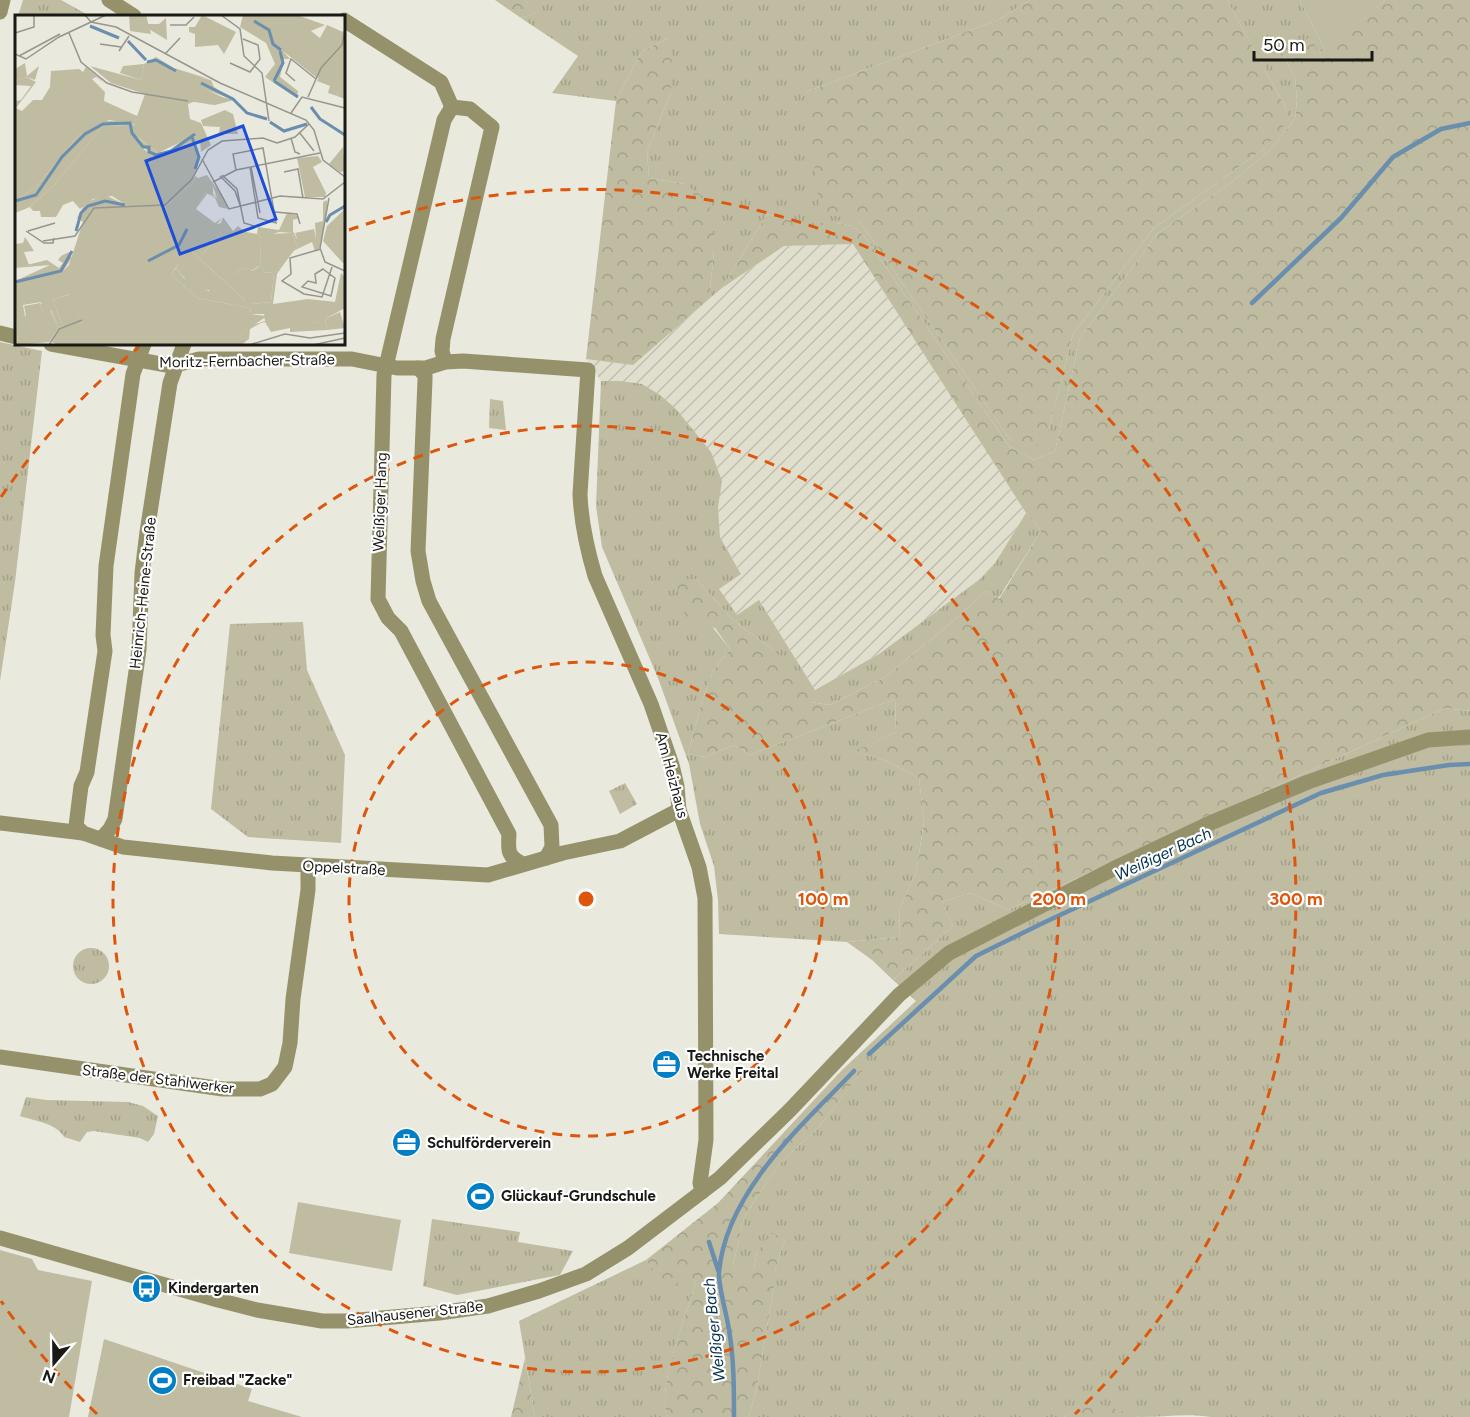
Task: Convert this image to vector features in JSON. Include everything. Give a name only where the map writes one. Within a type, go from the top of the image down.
[{"type":"street","points":[[0,12],[3,0]]},
{"type":"street","points":[[109,0],[132,15]]},
{"type":"street","points":[[345,21],[441,82],[452,107],[471,109],[492,127],[442,339],[444,362]]},
{"type":"street","name":"Weißiger Hang","points":[[452,107],[444,120],[386,366],[378,599],[388,618],[401,631],[509,834],[510,854],[513,860],[523,864]]},
{"type":"street","points":[[0,333],[15,337]]},
{"type":"street","name":"Moritz-Fernbacher-Straße","points":[[56,345],[172,366],[199,359],[352,359],[386,366],[418,368],[444,362],[463,361],[588,370]]},
{"type":"street","points":[[83,833],[76,826],[81,786],[87,772],[105,651],[103,635],[106,566],[132,374],[144,345]]},
{"type":"street","name":"Heinrich-Heine-Straße","points":[[101,839],[115,819],[139,650],[142,573],[147,532],[170,383],[184,345]]},
{"type":"street","points":[[418,368],[425,375],[418,551],[423,581],[429,601],[551,825],[552,847],[546,858]]},
{"type":"street","name":"Am Heizhaus","points":[[588,370],[580,494],[581,514],[590,559],[595,576],[651,704],[672,765],[679,810],[699,867],[705,898],[706,1140],[700,1183],[702,1192]]},
{"type":"street","name":"Saalhausener Straße","points":[[0,1238],[257,1310],[330,1321],[390,1319],[488,1306],[539,1291],[586,1274],[628,1248],[720,1178],[790,1110],[899,995],[949,953],[1119,866],[1208,824],[1308,782],[1428,740],[1470,737]]},
{"type":"street","name":"Oppelstraße","points":[[0,823],[83,833],[123,847],[308,867],[488,875],[546,858],[620,841],[679,810]]},
{"type":"street","name":"Straße der Stahlwerker","points":[[0,1057],[223,1089],[260,1089],[272,1084],[285,1068],[289,1049],[293,999],[308,890],[308,867]]},
{"type":"shaded area","points":[[853,244],[1026,513],[995,563],[980,579],[879,654],[815,690],[760,601],[736,615],[718,589],[741,573],[720,537],[718,508],[722,481],[620,381],[601,381],[586,359],[633,364],[722,288],[784,246]]},
{"type":"green space","points":[[23,0],[61,0],[88,15],[18,15]]},
{"type":"green space","points":[[495,0],[524,0],[540,12],[521,18]]},
{"type":"green space","points":[[524,0],[1030,0],[1000,19],[806,92],[858,219],[1012,442],[1049,429],[1073,334],[1154,228],[1265,148],[1287,110],[1227,0],[1300,0],[1325,50],[1319,53],[1281,50],[1295,78],[1297,100],[1295,119],[1269,151],[1229,184],[1158,233],[1080,338],[1055,451],[1034,460],[1009,446],[866,238],[853,226],[836,223],[802,223],[767,214],[722,288],[709,299],[714,251],[684,184],[649,178],[647,151],[671,92],[668,38],[641,52],[616,101],[552,93],[578,56],[521,18],[539,12]]},
{"type":"green space","points":[[1030,0],[1227,0],[1287,110],[1289,119],[1265,148],[1154,228],[1073,334],[1049,429],[1033,450],[1012,442],[858,219],[820,214],[806,92],[1000,19]]},
{"type":"green space","points":[[1300,0],[1385,0],[1325,50]]},
{"type":"green space","points":[[1385,0],[1470,0],[1470,711],[1445,708],[1008,910],[971,893],[942,902],[953,926],[893,980],[872,960],[847,942],[899,937],[900,908],[916,872],[924,823],[919,778],[887,761],[854,751],[896,732],[895,699],[750,755],[734,745],[705,757],[688,754],[701,704],[713,671],[730,649],[715,628],[687,622],[675,579],[696,579],[733,620],[772,649],[815,690],[811,702],[830,705],[885,677],[986,591],[999,599],[1041,531],[1026,513],[853,244],[784,246],[722,288],[767,214],[802,223],[836,223],[853,226],[866,238],[1009,446],[1034,460],[1055,451],[1080,338],[1158,233],[1229,184],[1269,151],[1295,119],[1297,100],[1295,78],[1281,50],[1309,38],[1320,53]]},
{"type":"green space","points":[[668,38],[672,51],[671,92],[647,151],[649,178],[684,184],[710,201],[714,251],[709,299],[633,365],[586,359],[616,101],[641,52]]},
{"type":"green space","points":[[0,342],[42,351],[15,582],[0,681]]},
{"type":"green space","points":[[601,381],[642,384],[660,395],[676,409],[711,452],[722,481],[718,508],[720,537],[741,574],[719,589],[737,615],[759,600],[815,690],[879,654],[980,579],[995,563],[1026,513],[1041,531],[998,599],[986,591],[885,677],[830,705],[811,702],[772,649],[733,620],[696,579],[675,580],[730,649],[713,671],[701,704],[688,754],[705,757],[734,745],[750,755],[895,699],[896,732],[855,751],[887,761],[919,778],[924,822],[916,872],[900,908],[899,937],[847,942],[719,934],[714,866],[700,824],[689,764],[658,678],[602,547],[596,506]]},
{"type":"green space","points":[[490,399],[503,401],[506,430],[489,428]]},
{"type":"green space","points":[[303,622],[307,670],[345,755],[341,843],[248,837],[211,809],[230,624]]},
{"type":"green space","points":[[1445,708],[1470,711],[1470,1417],[1211,1417],[1184,1415],[1140,1417],[1086,1401],[1064,1417],[749,1417],[757,1386],[774,1286],[774,1273],[785,1239],[757,1252],[754,1268],[742,1277],[733,1265],[744,1218],[782,1161],[817,1129],[863,1070],[842,1070],[916,1001],[893,980],[953,926],[942,902],[971,893],[1008,910]]},
{"type":"green space","points":[[625,783],[637,804],[620,814],[609,791]]},
{"type":"green space","points":[[91,948],[104,953],[109,966],[104,979],[91,984],[78,979],[73,966],[78,953]]},
{"type":"green space","points":[[864,1069],[817,1129],[782,1161],[744,1218],[733,1265],[742,1276],[754,1268],[757,1252],[772,1233],[785,1239],[774,1273],[774,1286],[757,1386],[749,1417],[667,1417],[665,1403],[669,1369],[696,1283],[689,1275],[667,1290],[646,1260],[718,1203],[842,1070]]},
{"type":"green space","points":[[26,1097],[46,1100],[128,1102],[143,1106],[158,1116],[154,1134],[148,1142],[140,1138],[94,1131],[87,1132],[80,1142],[64,1137],[51,1126],[20,1116]]},
{"type":"green space","points":[[298,1202],[401,1220],[392,1271],[289,1253]]},
{"type":"green space","points":[[432,1219],[520,1232],[518,1242],[573,1251],[560,1275],[457,1295],[423,1286]]},
{"type":"green space","points":[[0,1250],[32,1259],[38,1270],[92,1281],[69,1417],[0,1417]]},
{"type":"green space","points":[[646,1260],[667,1289],[689,1274],[696,1283],[669,1370],[665,1404],[667,1417],[535,1417],[519,1321]]},
{"type":"green space","name":"Freibad \"Zacke\"","points":[[104,1339],[252,1389],[248,1401],[302,1417],[88,1417]]},
{"type":"green space","points":[[525,1358],[535,1417],[511,1417]]},
{"type":"green space","points":[[1086,1400],[1139,1417],[1064,1417]]},
{"type":"waterway","points":[[1252,303],[1341,218],[1393,157],[1441,129],[1470,123]]},
{"type":"waterway","name":"Weißiger Bach","points":[[869,1054],[976,956],[1043,923],[1321,793],[1383,775],[1470,764]]},
{"type":"waterway","name":"Weißiger Bach","points":[[734,1417],[732,1352],[719,1278],[725,1243],[736,1214],[751,1187],[790,1137],[854,1071]]},
{"type":"waterway","points":[[709,1242],[718,1270]]},
{"type":"place","name":"Technische Werke Freital","points":[[666,1065]]},
{"type":"place","name":"Schulförderverein","points":[[406,1143]]},
{"type":"place","name":"Glückauf-Grundschule","points":[[480,1196]]},
{"type":"place","name":"Kindergarten","points":[[147,1288]]},
{"type":"place","name":"Freibad \"Zacke\"","points":[[162,1380]]}]
